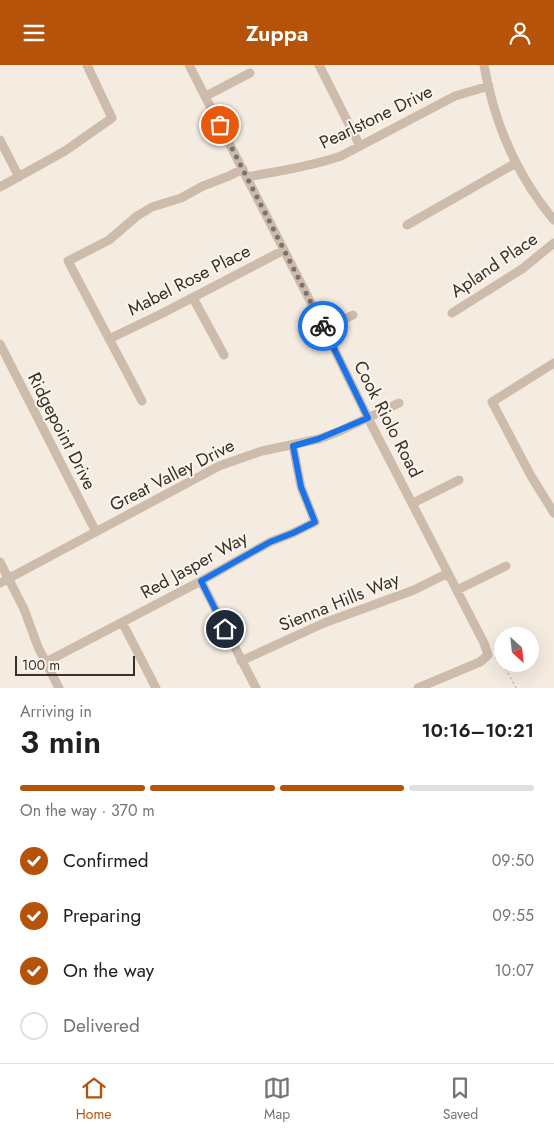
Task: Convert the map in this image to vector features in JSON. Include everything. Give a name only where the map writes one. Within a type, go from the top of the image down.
[{"type":"street","points":[[0,187],[65,151],[112,118],[87,65]]},
{"type":"street","name":"Cook Riolo Road","points":[[189,65],[484,643],[488,655],[480,662],[418,688]]},
{"type":"street","points":[[320,65],[360,147]]},
{"type":"street","points":[[484,65],[498,120],[516,163],[534,194],[554,220]]},
{"type":"street","points":[[206,96],[250,73]]},
{"type":"street","name":"Pearlstone Drive","points":[[109,339],[68,261],[109,240],[137,216],[152,207],[181,198],[203,186],[229,176],[322,163],[360,147],[456,96],[490,86]]},
{"type":"street","points":[[0,140],[19,177]]},
{"type":"street","points":[[407,225],[516,163]]},
{"type":"street","name":"Apland Place","points":[[452,313],[522,269],[554,243]]},
{"type":"street","name":"Mabel Rose Place","points":[[109,339],[193,298],[284,250]]},
{"type":"street","points":[[193,298],[224,355]]},
{"type":"street","points":[[324,328],[353,315]]},
{"type":"street","points":[[109,339],[142,401]]},
{"type":"street","name":"Ridgepoint Drive","points":[[0,344],[96,532]]},
{"type":"street","points":[[554,363],[492,402],[531,476],[554,513]]},
{"type":"street","name":"Great Valley Drive","points":[[4,580],[219,465],[262,451],[293,446],[318,439],[399,403]]},
{"type":"street","name":"Red Jasper Way","points":[[46,662],[201,581],[270,542],[315,522],[301,487],[293,446]]},
{"type":"street","points":[[412,503],[459,480]]},
{"type":"street","points":[[0,562],[4,580],[24,609],[38,647],[59,688]]},
{"type":"street","points":[[457,590],[506,566]]},
{"type":"street","name":"Sienna Hills Way","points":[[241,661],[324,623],[414,590],[448,573]]},
{"type":"street","points":[[201,581],[256,688]]},
{"type":"street","points":[[122,622],[156,688]]},
{"type":"path","points":[[508,673],[516,688]]},
{"type":"way so far","points":[[220,125],[323,326]]},
{"type":"route","points":[[225,629],[201,581],[270,542],[315,522],[301,487],[293,446],[340,431],[368,418],[323,326]]}]
